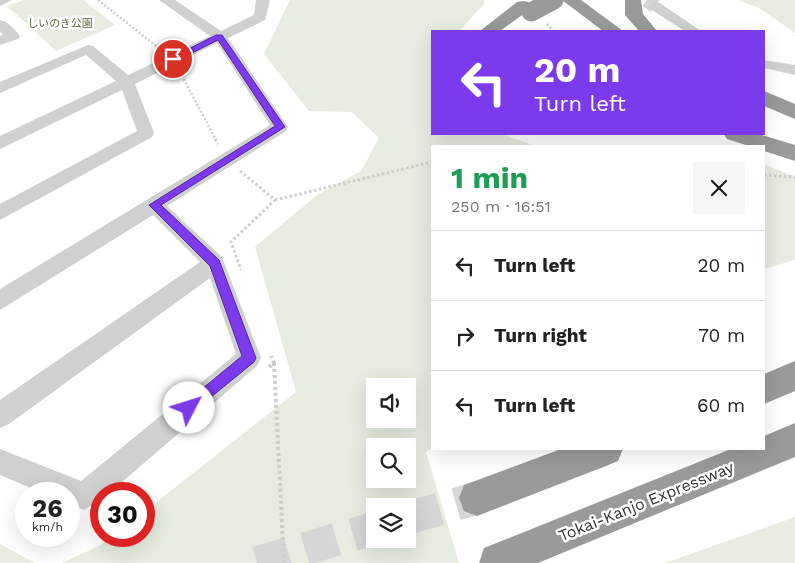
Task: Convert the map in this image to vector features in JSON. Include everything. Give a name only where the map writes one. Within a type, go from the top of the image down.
[{"type":"highway","points":[[570,0],[613,30]]},
{"type":"highway","points":[[632,0],[634,15],[647,30]]},
{"type":"highway","points":[[508,30],[532,4]]},
{"type":"highway","points":[[490,30],[532,4],[553,4],[589,30]]},
{"type":"highway","points":[[765,98],[795,112]]},
{"type":"highway","points":[[765,110],[795,123]]},
{"type":"highway","points":[[765,126],[795,140]]},
{"type":"highway","points":[[738,135],[795,153]]},
{"type":"highway","points":[[765,389],[795,376]]},
{"type":"highway","name":"Tokai-Kanjo Expressway","points":[[496,560],[795,440]]},
{"type":"highway","points":[[477,498],[603,450]]},
{"type":"street","points":[[0,2],[5,0]]},
{"type":"street","points":[[0,300],[280,127],[219,36],[166,0]]},
{"type":"street","points":[[0,143],[260,17],[263,0]]},
{"type":"street","points":[[656,6],[692,30]]},
{"type":"street","points":[[0,24],[13,36],[0,41]]},
{"type":"street","points":[[0,88],[88,49],[127,82],[146,133],[0,214]]},
{"type":"street","points":[[765,64],[795,70]]},
{"type":"street","points":[[0,462],[84,496],[249,358],[215,263],[154,205]]},
{"type":"street","points":[[0,415],[215,263]]},
{"type":"path","points":[[98,0],[173,59],[226,160]]},
{"type":"path","points":[[275,200],[431,162]]},
{"type":"path","points":[[765,175],[795,177]]},
{"type":"path","points":[[274,363],[284,563]]},
{"type":"green space","name":"しいのき公園","points":[[24,0],[83,0],[115,25],[56,51],[7,6]]},
{"type":"green space","points":[[290,0],[484,0],[484,4],[460,30],[431,30],[431,135],[504,135],[533,145],[431,145],[431,449],[426,452],[459,563],[62,563],[97,547],[155,547],[155,503],[296,392],[255,247],[317,195],[361,171],[379,138],[352,112],[309,111],[264,54]]},
{"type":"green space","points":[[738,0],[795,0],[795,33],[759,8]]},
{"type":"green space","points":[[765,164],[795,177],[795,260],[765,269]]},
{"type":"green space","points":[[795,517],[795,563],[665,563]]},
{"type":"green space","points":[[0,544],[35,563],[0,563]]},
{"type":"tunnel","points":[[647,0],[655,6]]},
{"type":"tunnel","points":[[416,516],[477,498]]},
{"type":"tunnel","points":[[257,563],[366,531]]},
{"type":"route","points":[[173,59],[219,36],[280,127],[154,205],[215,263],[249,358],[189,408]]}]
